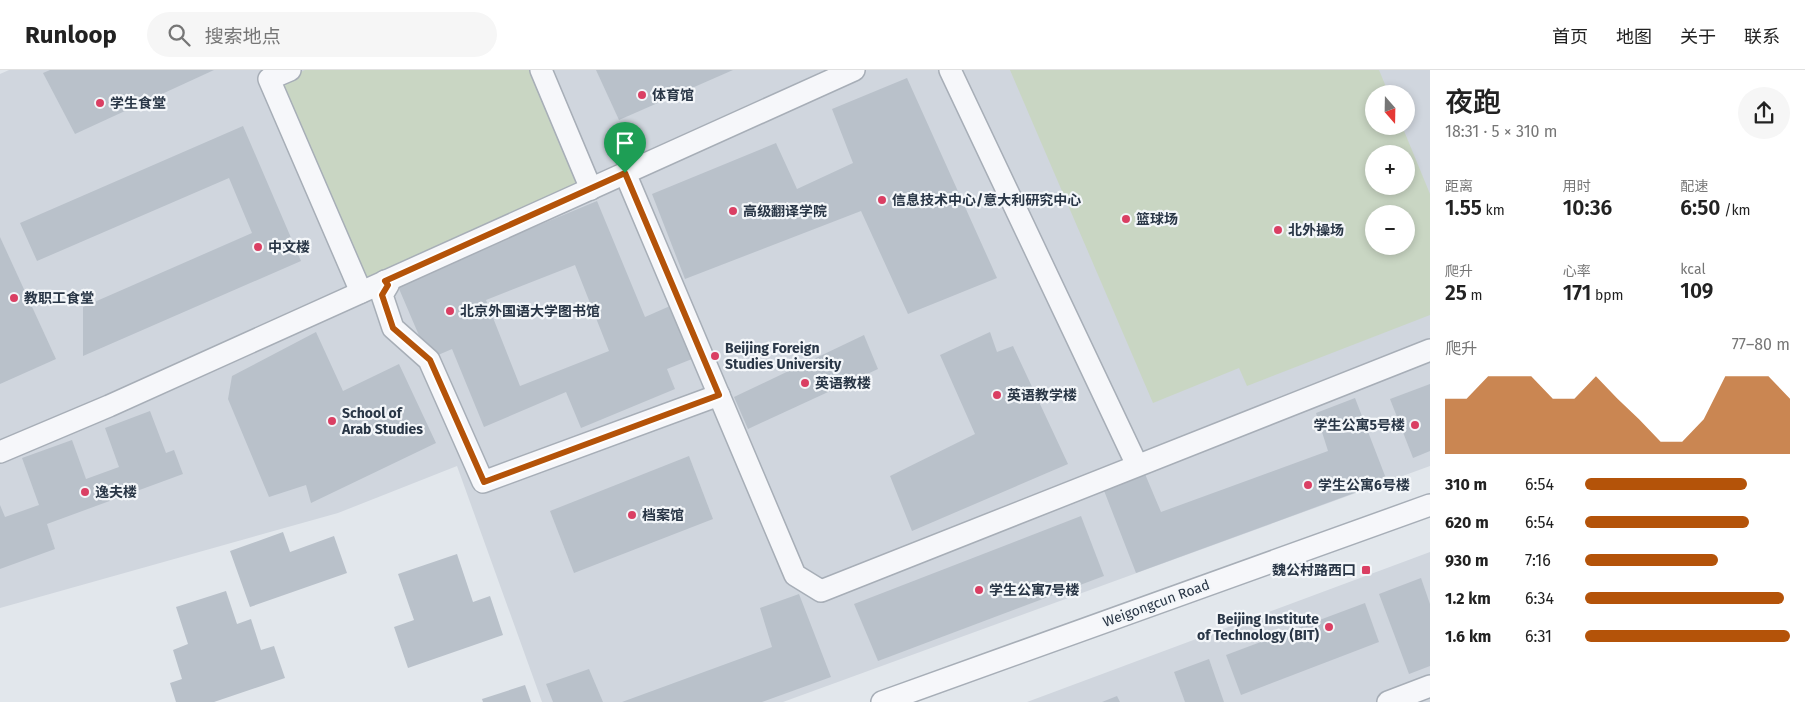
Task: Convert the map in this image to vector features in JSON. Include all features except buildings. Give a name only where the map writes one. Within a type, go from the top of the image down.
[{"type":"street","points":[[290,70],[269,79],[362,292]]},
{"type":"street","points":[[541,70],[591,188]]},
{"type":"street","points":[[0,452],[110,406],[854,70]]},
{"type":"street","points":[[950,70],[1137,465]]},
{"type":"street","points":[[625,173],[796,575],[821,591],[1430,350]]},
{"type":"street","points":[[385,281],[388,285],[382,295],[393,328],[430,360],[484,482],[719,395]]},
{"type":"street","name":"Weigongcun Road","points":[[882,702],[1430,505]]},
{"type":"street","points":[[1388,702],[1430,686]]},
{"type":"shaded area","name":"Beijing Foreign Studies University","points":[[9,70],[1430,70],[1430,466],[783,702],[542,702],[457,466],[338,513],[0,608],[0,74]]},
{"type":"shaded area","name":"Beijing Institute of Technology (BIT)","points":[[1430,552],[1430,702],[1027,702]]},
{"type":"green space","points":[[305,70],[534,70],[583,185],[363,284],[278,82]]},
{"type":"green space","name":"北外操场","points":[[1010,70],[1379,70],[1385,85],[1365,85],[1365,135],[1406,135],[1410,145],[1365,145],[1365,195],[1415,195],[1415,158],[1430,194],[1430,315],[1247,386],[1239,368],[1153,403]]},
{"type":"place","name":"体育馆","points":[[642,95]]},
{"type":"place","name":"学生食堂","points":[[100,103]]},
{"type":"place","name":"信息技术中心/意大利研究中心","points":[[882,200]]},
{"type":"place","name":"高级翻译学院","points":[[733,211]]},
{"type":"place","name":"篮球场","points":[[1126,219]]},
{"type":"place","name":"北外操场","points":[[1278,230]]},
{"type":"place","name":"中文楼","points":[[258,247]]},
{"type":"place","name":"教职工食堂","points":[[14,298]]},
{"type":"place","name":"北京外国语大学图书馆","points":[[450,311]]},
{"type":"place","name":"Beijing Foreign Studies University","points":[[715,356]]},
{"type":"place","name":"英语教楼","points":[[805,383]]},
{"type":"place","name":"英语教学楼","points":[[997,395]]},
{"type":"place","name":"School of Arab Studies","points":[[332,421]]},
{"type":"place","name":"学生公寓5号楼","points":[[1415,425]]},
{"type":"place","name":"学生公寓6号楼","points":[[1308,485]]},
{"type":"place","name":"逸夫楼","points":[[85,492]]},
{"type":"place","name":"档案馆","points":[[632,515]]},
{"type":"place","name":"魏公村路西口","points":[[1366,570]]},
{"type":"place","name":"学生公寓7号楼","points":[[979,590]]},
{"type":"place","name":"Beijing Institute of Technology (BIT)","points":[[1329,627]]},
{"type":"route","points":[[625,173],[719,395],[484,482],[430,360],[393,328],[382,295],[388,285],[385,281],[625,173]]}]
